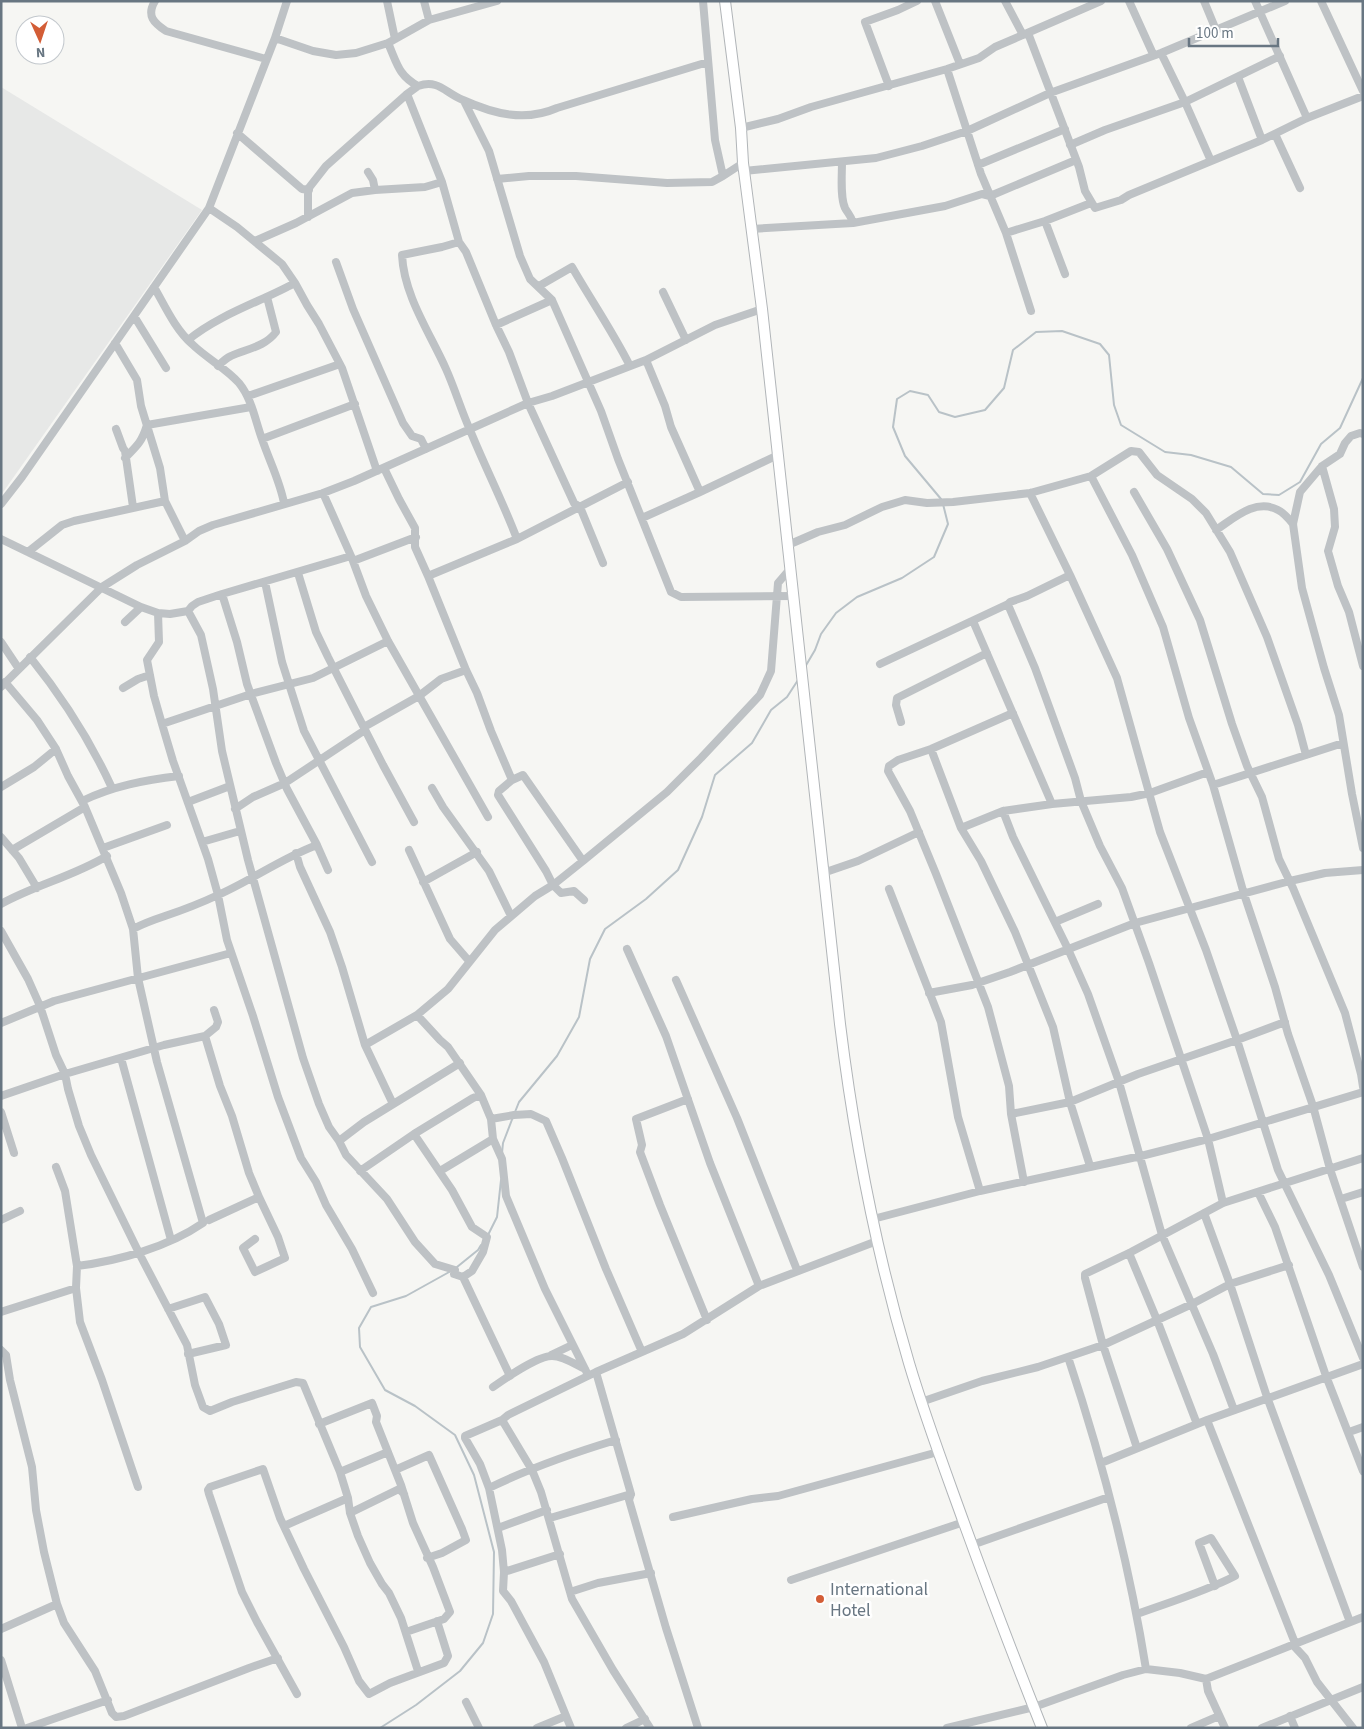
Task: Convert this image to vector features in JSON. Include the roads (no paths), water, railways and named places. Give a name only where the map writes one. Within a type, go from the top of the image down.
[{"type":"highway","points":[[725,1],[762,309],[851,1110],[877,1241],[921,1402],[946,1478],[1042,1728]]},
{"type":"street","points":[[155,1],[151,8],[152,17],[157,25],[166,31],[266,59]]},
{"type":"street","points":[[1,504],[209,208],[275,38],[287,1]]},
{"type":"street","points":[[387,1],[392,41],[401,74],[408,81],[418,86]]},
{"type":"street","points":[[424,1],[429,20]]},
{"type":"street","points":[[275,38],[336,55],[356,53],[392,41],[429,20],[497,1]]},
{"type":"street","points":[[703,1],[714,140],[723,176]]},
{"type":"street","points":[[889,86],[865,22],[917,1]]},
{"type":"street","points":[[935,1],[960,64]]},
{"type":"street","points":[[1005,1],[1038,56],[1076,160],[1085,191],[1095,208],[1121,200],[1262,140],[1307,118],[1363,96]]},
{"type":"street","points":[[741,128],[778,119],[811,107],[889,86],[979,58],[995,47],[1101,1]]},
{"type":"street","points":[[1129,1],[1185,102],[1211,161]]},
{"type":"street","points":[[1204,1],[1216,30]]},
{"type":"street","points":[[1255,1],[1307,118]]},
{"type":"street","points":[[497,179],[529,176],[576,176],[667,183],[712,182],[744,167],[842,162],[876,158],[922,146],[967,131],[1050,93],[1260,13],[1285,1]]},
{"type":"street","points":[[1322,1],[1360,76],[1363,90]]},
{"type":"street","points":[[1070,144],[1185,102],[1280,56]]},
{"type":"street","points":[[308,217],[308,190],[326,166],[418,86],[426,83],[434,84],[464,101],[503,113],[524,117],[544,114],[557,108],[708,62]]},
{"type":"street","points":[[947,69],[978,165],[1006,233],[1031,311]]},
{"type":"street","points":[[1238,77],[1262,140]]},
{"type":"street","points":[[407,94],[442,182],[459,242],[466,252],[509,352],[528,403],[574,503],[580,508],[603,564]]},
{"type":"street","points":[[464,101],[489,151],[520,256],[530,279],[552,300],[589,382],[671,592],[682,597],[793,596]]},
{"type":"street","points":[[978,165],[1065,129]]},
{"type":"street","points":[[237,133],[302,189],[309,190]]},
{"type":"street","points":[[1275,134],[1300,188]]},
{"type":"street","points":[[751,229],[853,223],[945,206],[982,194],[990,196],[1076,160]]},
{"type":"street","points":[[842,162],[844,202],[853,223]]},
{"type":"street","points":[[368,172],[375,190]]},
{"type":"street","points":[[255,241],[308,217],[352,193],[425,187],[442,182]]},
{"type":"street","points":[[1006,233],[1046,221],[1091,203]]},
{"type":"street","points":[[209,208],[255,241],[282,264],[320,324],[340,364],[381,470],[415,528],[415,546],[466,670],[478,693],[490,731],[512,780]]},
{"type":"street","points":[[1046,221],[1065,274]]},
{"type":"street","points":[[459,242],[442,248],[402,255],[402,257],[412,297],[447,370],[469,429],[517,539]]},
{"type":"street","points":[[336,262],[353,309],[403,423],[412,436],[421,439],[426,449]]},
{"type":"street","points":[[538,286],[572,267],[630,366]]},
{"type":"street","points":[[188,340],[227,316],[295,283]]},
{"type":"street","points":[[154,287],[181,332],[238,382],[248,396],[284,503]]},
{"type":"street","points":[[662,292],[686,340]]},
{"type":"street","points":[[218,366],[229,357],[258,347],[276,332],[267,298]]},
{"type":"street","points":[[496,325],[552,300]]},
{"type":"street","points":[[77,1266],[138,1253],[193,1230],[203,1223],[154,1048],[138,978],[133,929],[105,852],[56,749],[37,720],[3,685],[102,587],[137,565],[185,541],[199,531],[284,503],[323,493],[354,481],[528,403],[646,360],[715,325],[762,309]]},
{"type":"street","points":[[134,316],[166,368]]},
{"type":"street","points":[[115,343],[137,380],[141,406],[160,468],[165,501],[185,541]]},
{"type":"street","points":[[646,360],[665,406],[671,427],[700,492]]},
{"type":"street","points":[[248,396],[340,364]]},
{"type":"street","points":[[262,439],[355,404]]},
{"type":"street","points":[[147,425],[251,407]]},
{"type":"street","points":[[125,458],[139,445],[144,437],[147,425]]},
{"type":"street","points":[[116,428],[125,451],[133,507]]},
{"type":"street","points":[[1363,434],[1351,436],[1340,454],[1322,466],[1300,492],[1293,524],[1302,588],[1339,715],[1343,743],[1360,818],[1363,848]]},
{"type":"street","points":[[788,545],[818,532],[845,526],[882,507],[905,500],[927,503],[953,502],[1030,493],[1091,476],[1131,451],[1139,452],[1157,474],[1192,499],[1206,513],[1230,552],[1267,637],[1298,725],[1306,755]]},
{"type":"street","points":[[642,518],[778,455]]},
{"type":"street","points":[[1322,466],[1334,509],[1335,527],[1328,550],[1338,586],[1349,612],[1363,666]]},
{"type":"street","points":[[1091,476],[1132,555],[1163,627],[1189,718],[1213,785],[1244,894],[1276,987],[1285,1022],[1313,1106],[1330,1169],[1363,1267]]},
{"type":"street","points":[[428,576],[517,539],[628,482]]},
{"type":"street","points":[[1134,492],[1167,549],[1200,620],[1232,724],[1262,797],[1279,859],[1290,881],[1344,1013],[1363,1088]]},
{"type":"street","points":[[323,493],[352,558],[366,596],[388,641],[488,817]]},
{"type":"street","points":[[1030,493],[1117,678],[1160,832],[1190,908],[1237,1040],[1284,1183],[1329,1275],[1363,1358]]},
{"type":"street","points":[[28,552],[62,525],[74,520],[115,513],[133,507],[165,501]]},
{"type":"street","points":[[1216,530],[1247,510],[1264,506],[1278,510],[1293,524]]},
{"type":"street","points":[[1,539],[141,607],[158,613],[170,614],[188,611],[198,602],[222,594],[352,558],[416,537]]},
{"type":"street","points":[[365,1045],[417,1016],[448,989],[495,930],[667,792],[760,695],[771,671],[778,583],[790,569]]},
{"type":"street","points":[[298,573],[316,632],[414,822]]},
{"type":"street","points":[[880,664],[1070,575]]},
{"type":"street","points":[[265,582],[282,662],[304,731],[372,862]]},
{"type":"street","points":[[222,594],[231,619],[247,684],[284,783],[328,870]]},
{"type":"street","points":[[1008,604],[1075,778],[1081,801],[1100,846],[1122,888],[1135,923],[1208,1139],[1222,1204]]},
{"type":"street","points":[[125,622],[141,607]]},
{"type":"street","points":[[188,611],[201,635],[222,751],[240,831],[306,1068],[319,1104],[329,1127],[339,1140],[346,1155],[387,1200],[415,1242],[435,1264],[455,1270],[454,1274],[464,1277],[510,1376]]},
{"type":"street","points":[[158,613],[159,642],[147,660],[150,675],[162,724],[178,776],[208,859],[231,954],[278,1096],[301,1158],[352,1249],[373,1293]]},
{"type":"street","points":[[973,620],[1052,804]]},
{"type":"street","points":[[162,724],[251,694],[313,678],[388,641]]},
{"type":"street","points":[[1,642],[19,669]]},
{"type":"street","points":[[901,722],[896,704],[897,698],[987,653]]},
{"type":"street","points":[[30,658],[58,694],[83,731],[112,788]]},
{"type":"street","points":[[235,809],[253,797],[284,783],[365,729],[419,696],[441,679],[466,670]]},
{"type":"street","points":[[123,688],[138,679],[150,675]]},
{"type":"street","points":[[1013,713],[898,760],[889,766],[888,771],[919,832],[988,1007],[1007,1077],[1011,1114],[1024,1182]]},
{"type":"street","points":[[1213,785],[1343,743]]},
{"type":"street","points":[[931,748],[962,828],[981,861],[1028,964],[1053,1027],[1070,1102],[1090,1166]]},
{"type":"street","points":[[1,787],[34,767],[56,749]]},
{"type":"street","points":[[962,828],[1003,811],[1052,804],[1131,797],[1150,793],[1208,772]]},
{"type":"street","points":[[12,850],[83,804],[112,788],[178,776]]},
{"type":"street","points":[[583,861],[523,776],[512,780],[499,791],[498,795],[553,885],[561,892],[574,891],[584,900]]},
{"type":"street","points":[[188,802],[230,786]]},
{"type":"street","points":[[432,788],[443,807],[489,871],[511,916]]},
{"type":"street","points":[[1003,811],[1020,852],[1056,922],[1088,994],[1119,1082],[1162,1235],[1213,1354],[1234,1410]]},
{"type":"street","points":[[1,904],[15,896],[88,867],[105,852],[166,825]]},
{"type":"street","points":[[202,842],[240,831]]},
{"type":"street","points":[[824,873],[858,861],[919,832]]},
{"type":"street","points":[[1,837],[20,858],[37,888]]},
{"type":"street","points":[[133,929],[148,921],[218,895],[253,878],[296,853],[317,845]]},
{"type":"street","points":[[409,850],[450,939],[469,961]]},
{"type":"street","points":[[423,882],[476,852]]},
{"type":"street","points":[[296,853],[300,867],[330,932],[365,1045],[393,1104]]},
{"type":"street","points":[[929,993],[979,983],[1135,923],[1290,881],[1325,873],[1363,870]]},
{"type":"street","points":[[889,889],[941,1022],[958,1117],[980,1191]]},
{"type":"street","points":[[1056,922],[1098,904]]},
{"type":"street","points":[[1,931],[40,1006],[56,1056],[65,1074],[73,1107],[91,1155],[138,1253],[186,1345],[195,1385],[203,1408],[207,1411],[296,1382],[303,1383],[340,1472],[348,1498],[350,1513],[370,1563],[389,1593],[406,1632],[418,1671]]},
{"type":"street","points":[[627,949],[666,1036],[710,1163],[759,1286]]},
{"type":"street","points":[[1,1023],[40,1006],[231,954]]},
{"type":"street","points":[[676,980],[737,1118],[797,1270]]},
{"type":"street","points":[[1,1096],[65,1074],[154,1048],[205,1036],[216,1027],[218,1022],[214,1010]]},
{"type":"street","points":[[417,1016],[448,1046],[481,1095],[491,1119],[493,1139],[502,1160],[506,1196],[537,1273],[586,1372]]},
{"type":"street","points":[[1011,1114],[1070,1102],[1119,1082],[1285,1022]]},
{"type":"street","points":[[205,1036],[217,1078],[232,1116],[258,1198],[278,1237],[285,1258],[255,1272],[242,1248],[255,1239]]},
{"type":"street","points":[[122,1058],[171,1240]]},
{"type":"street","points":[[339,1140],[364,1122],[460,1063]]},
{"type":"street","points":[[873,1218],[980,1191],[1141,1156],[1208,1139],[1363,1092]]},
{"type":"street","points":[[360,1171],[414,1134],[472,1098],[481,1095]]},
{"type":"street","points":[[688,1100],[636,1119],[642,1145],[640,1152],[707,1320]]},
{"type":"street","points":[[1,1112],[14,1153]]},
{"type":"street","points":[[491,1119],[531,1114],[546,1121],[642,1352]]},
{"type":"street","points":[[414,1134],[452,1190],[472,1227],[487,1236],[483,1252],[472,1271],[464,1277]]},
{"type":"street","points":[[440,1171],[493,1139]]},
{"type":"street","points":[[1137,1448],[1103,1345],[1085,1274],[1222,1204],[1363,1158]]},
{"type":"street","points":[[56,1167],[65,1191],[77,1266],[76,1288],[80,1322],[105,1387],[138,1487]]},
{"type":"street","points":[[1258,1192],[1275,1227],[1326,1376],[1363,1471]]},
{"type":"street","points":[[1341,1200],[1363,1192]]},
{"type":"street","points":[[209,1220],[258,1198]]},
{"type":"street","points":[[1,1220],[20,1211]]},
{"type":"street","points":[[1204,1213],[1230,1284],[1267,1397],[1350,1622]]},
{"type":"street","points":[[571,1728],[544,1662],[511,1601],[503,1591],[502,1550],[489,1488],[480,1464],[465,1438],[472,1432],[502,1420],[586,1372],[596,1372],[683,1334],[759,1286],[877,1241]]},
{"type":"street","points":[[1129,1253],[1157,1320],[1196,1424]]},
{"type":"street","points":[[921,1402],[982,1381],[1068,1357],[1103,1345],[1192,1304],[1230,1284],[1289,1265]]},
{"type":"street","points":[[1,1312],[76,1288]]},
{"type":"street","points":[[168,1309],[205,1297],[219,1324],[226,1345],[188,1354]]},
{"type":"street","points":[[493,1387],[531,1363],[572,1345]]},
{"type":"street","points":[[1,1350],[6,1355],[10,1380],[32,1467],[37,1518],[56,1604],[64,1623],[95,1671],[112,1713],[116,1717],[124,1716],[278,1658]]},
{"type":"street","points":[[550,1356],[560,1357],[586,1372]]},
{"type":"street","points":[[1068,1357],[1088,1418],[1120,1536],[1137,1614],[1146,1669]]},
{"type":"street","points":[[1101,1463],[1267,1397],[1363,1364]]},
{"type":"street","points":[[596,1372],[631,1494],[629,1500],[666,1628],[698,1728]]},
{"type":"street","points":[[319,1424],[372,1403],[377,1416],[376,1422],[404,1494],[413,1523],[433,1567],[450,1612],[444,1619],[406,1632]]},
{"type":"street","points":[[502,1420],[532,1470],[548,1514],[572,1599],[613,1670],[650,1728]]},
{"type":"street","points":[[1207,1420],[1294,1644],[1305,1658],[1312,1673],[1353,1728]]},
{"type":"street","points":[[1349,1432],[1363,1427]]},
{"type":"street","points":[[489,1488],[572,1454],[616,1440]]},
{"type":"street","points":[[340,1472],[388,1452]]},
{"type":"street","points":[[673,1517],[752,1499],[778,1496],[938,1452]]},
{"type":"street","points":[[395,1470],[429,1456],[462,1529],[466,1540],[449,1550],[428,1558]]},
{"type":"street","points":[[297,1694],[242,1592],[208,1490],[210,1487],[263,1468],[284,1526],[359,1681],[368,1694],[390,1682],[444,1662],[448,1656],[437,1621]]},
{"type":"street","points":[[350,1513],[399,1489],[404,1494]]},
{"type":"street","points":[[498,1528],[631,1494]]},
{"type":"street","points":[[972,1545],[1109,1497]]},
{"type":"street","points":[[284,1526],[348,1498]]},
{"type":"street","points":[[791,1580],[964,1522]]},
{"type":"street","points":[[1137,1614],[1189,1597],[1215,1586],[1235,1576],[1211,1538],[1200,1543],[1215,1586]]},
{"type":"street","points":[[504,1572],[560,1554]]},
{"type":"street","points":[[570,1592],[598,1583],[651,1573]]},
{"type":"street","points":[[1,1629],[56,1604]]},
{"type":"street","points":[[947,1728],[1034,1707],[1123,1675],[1146,1669],[1180,1673],[1206,1679],[1363,1617]]},
{"type":"street","points":[[1,1660],[22,1728]]},
{"type":"street","points":[[1206,1679],[1208,1691],[1224,1728]]},
{"type":"street","points":[[1262,1728],[1363,1686]]},
{"type":"street","points":[[27,1728],[108,1700]]},
{"type":"street","points":[[466,1702],[479,1728]]},
{"type":"street","points":[[538,1728],[566,1716]]},
{"type":"street","points":[[1191,1728],[1219,1716]]},
{"type":"street","points":[[1290,1716],[1295,1728]]},
{"type":"street","points":[[626,1728],[645,1719]]},
{"type":"waterway","points":[[941,499],[905,456],[893,427],[897,399],[910,391],[928,395],[939,412],[955,417],[985,410],[1004,388],[1013,350],[1036,332],[1062,331],[1100,344],[1109,355],[1114,405],[1121,425],[1165,452],[1191,455],[1231,467],[1263,494],[1279,495],[1300,482],[1321,444],[1340,428],[1363,378]]},
{"type":"waterway","points":[[805,667],[815,650],[821,634],[836,613],[857,597],[902,578],[934,557],[948,524],[943,504]]},
{"type":"waterway","points":[[515,1112],[519,1102],[557,1056],[579,1017],[590,959],[605,929],[646,899],[678,870],[702,817],[715,775],[752,743],[771,710],[787,697],[798,680]]},
{"type":"waterway","points":[[502,1153],[503,1143],[513,1117]]},
{"type":"waterway","points":[[488,1235],[497,1217],[501,1180]]},
{"type":"waterway","points":[[457,1267],[478,1250],[481,1245]]},
{"type":"waterway","points":[[380,1728],[416,1705],[460,1671],[483,1643],[493,1614],[494,1552],[474,1475],[455,1435],[415,1406],[385,1390],[360,1347],[359,1328],[371,1307],[406,1296],[451,1271]]},
{"type":"place","name":"International Hotel","points":[[820,1599]]}]
